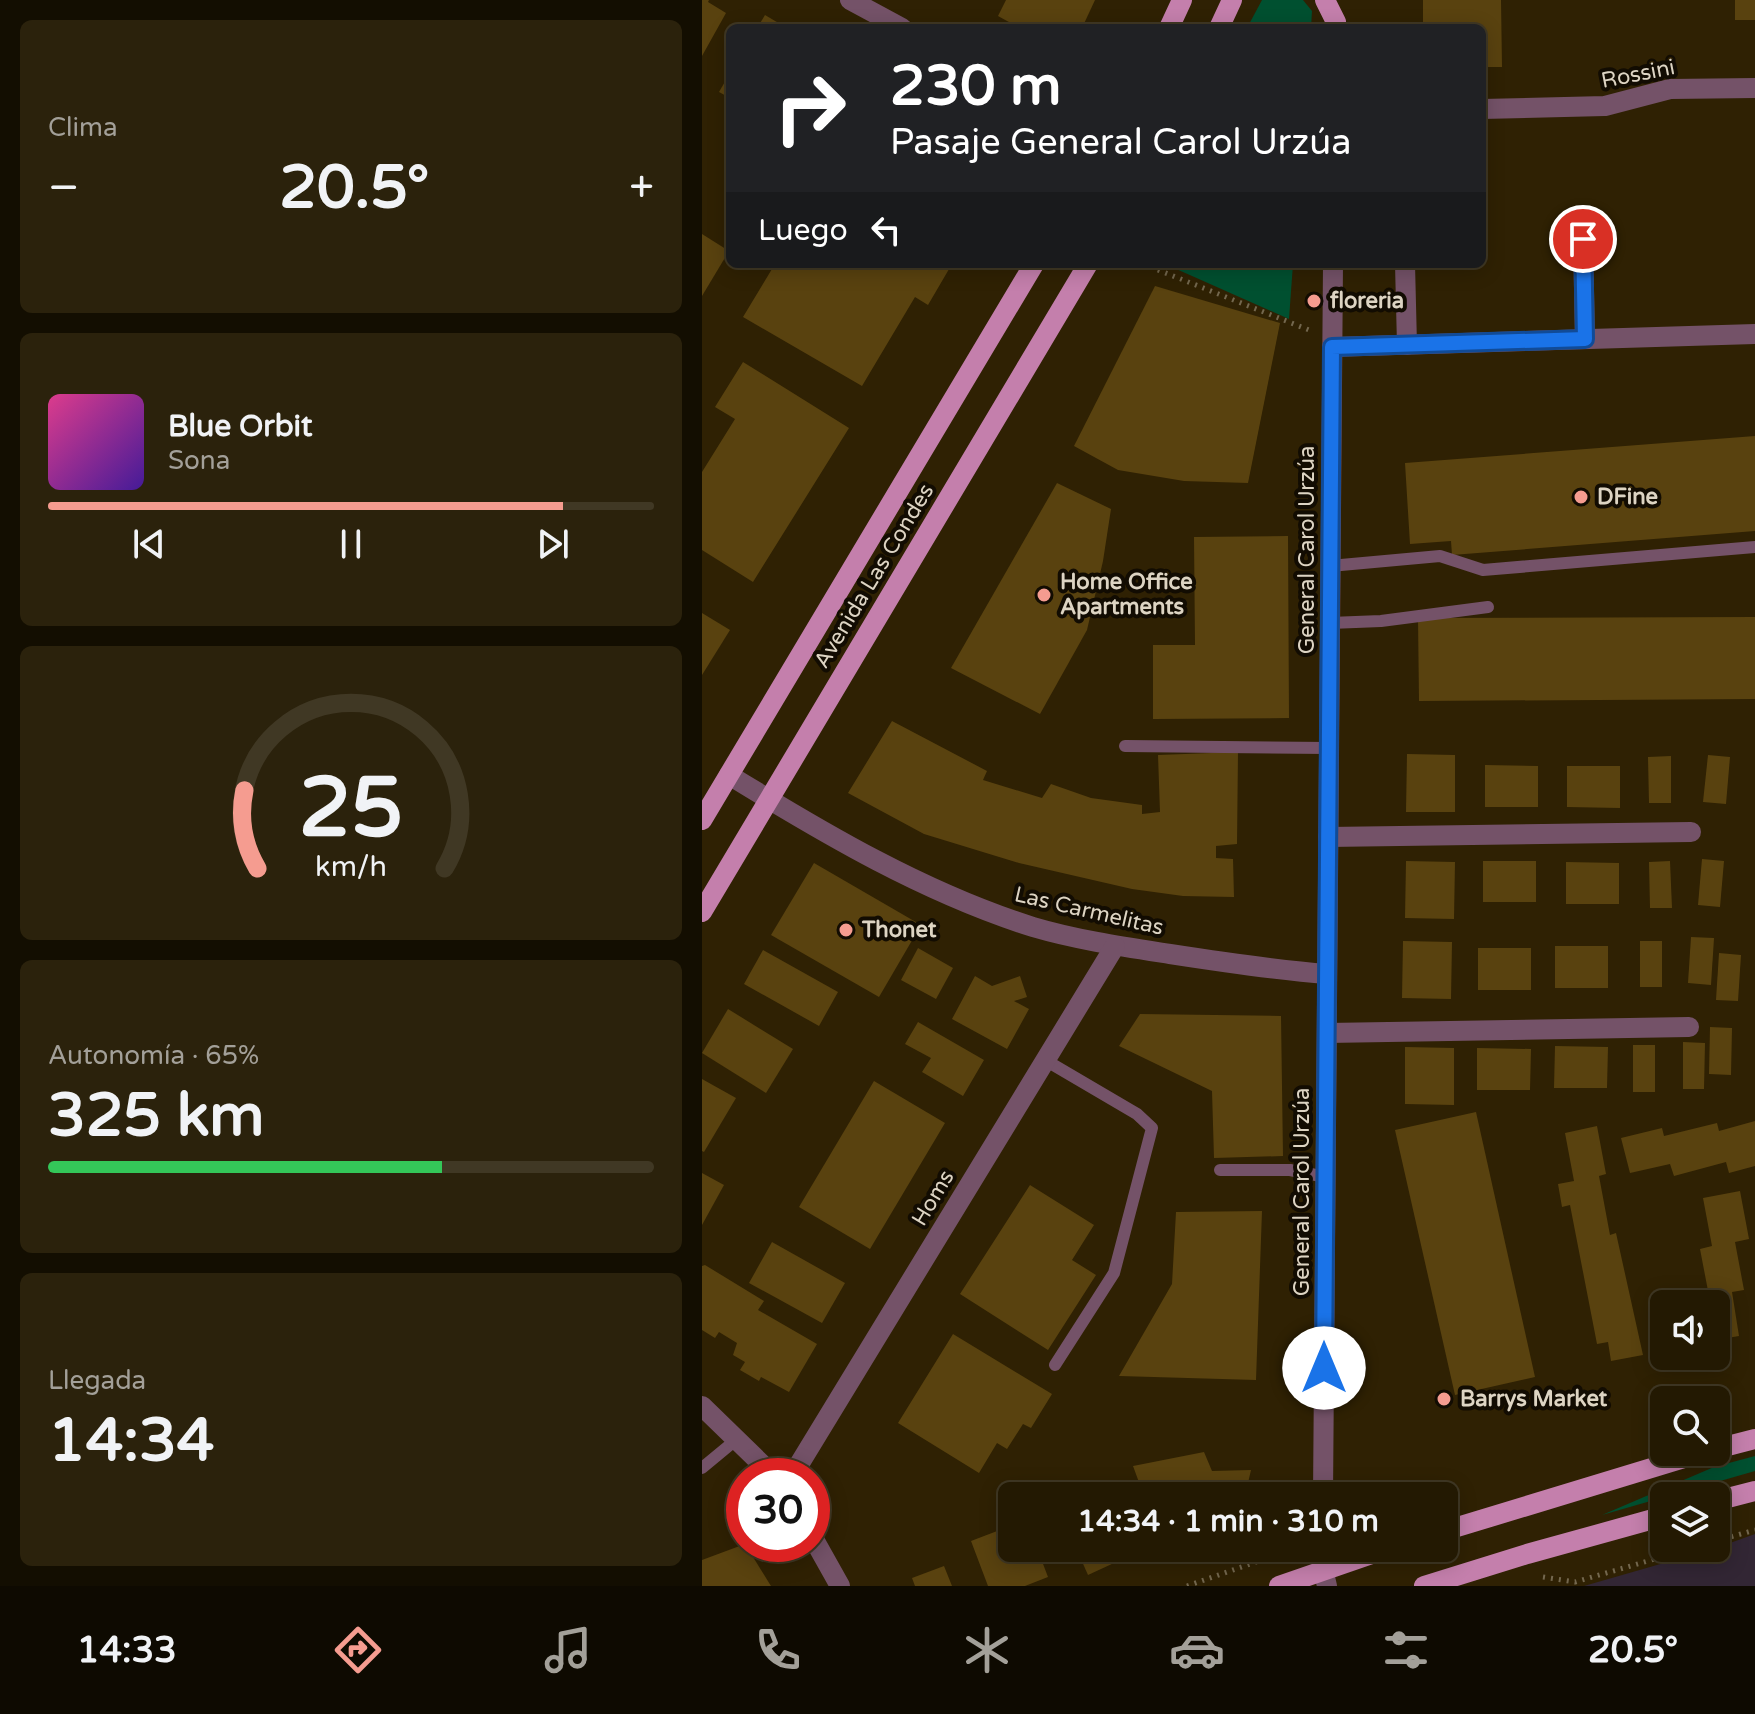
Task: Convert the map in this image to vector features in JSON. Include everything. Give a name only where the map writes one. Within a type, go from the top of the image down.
[{"type":"main road","points":[[1171,24],[1182,0]]},
{"type":"main road","points":[[1221,24],[1232,0]]},
{"type":"main road","points":[[1325,0],[1336,24]]},
{"type":"main road","name":"Avenida Las Condes","points":[[702,820],[1032,268]]},
{"type":"main road","name":"Avenida Las Condes","points":[[702,912],[1086,268]]},
{"type":"main road","points":[[1730,1445],[1755,1439]]},
{"type":"main road","points":[[1458,1527],[1658,1466]]},
{"type":"main road","points":[[1730,1497],[1755,1491]]},
{"type":"main road","points":[[1424,1586],[1650,1520]]},
{"type":"main road","points":[[1279,1586],[1325,1578],[1359,1562]]},
{"type":"street","points":[[850,0],[895,24]]},
{"type":"street","points":[[1336,0],[1336,24]]},
{"type":"street","name":"Rossini","points":[[1486,109],[1605,106],[1670,89],[1755,88]]},
{"type":"street","points":[[1583,239],[1585,339]]},
{"type":"street","name":"General Carol Urzúa","points":[[1323,1482],[1333,268]]},
{"type":"street","points":[[1405,268],[1407,345]]},
{"type":"street","points":[[1332,347],[1755,334]]},
{"type":"street","name":"Las Carmelitas","points":[[729,775],[841,842],[942,893],[1034,927],[1115,946],[1327,974]]},
{"type":"street","points":[[1328,837],[1691,832]]},
{"type":"street","name":"Homs","points":[[803,1458],[1115,946]]},
{"type":"street","points":[[1327,1033],[1689,1027]]},
{"type":"street","points":[[702,1406],[756,1458]]},
{"type":"street","points":[[827,1562],[840,1586]]},
{"type":"lane","points":[[1330,566],[1440,556],[1483,570],[1755,547]]},
{"type":"lane","points":[[1330,623],[1381,621],[1488,607]]},
{"type":"lane","points":[[1125,746],[1329,748]]},
{"type":"lane","points":[[1045,1060],[1137,1114],[1152,1128],[1114,1273],[1055,1365]]},
{"type":"lane","points":[[1220,1170],[1290,1170],[1326,1177]]},
{"type":"lane","points":[[702,1468],[737,1439]]},
{"type":"path","points":[[1153,268],[1306,328],[1332,347]]},
{"type":"path","points":[[1730,1537],[1755,1530]]},
{"type":"path","points":[[1529,1574],[1575,1582],[1650,1560]]},
{"type":"path","points":[[1187,1586],[1256,1562]]},
{"type":"shaded area","points":[[1755,1534],[1755,1586],[1584,1586],[1667,1562],[1730,1562],[1730,1543]]},
{"type":"green space","points":[[1262,0],[1303,0],[1312,11],[1311,24],[1249,24]]},
{"type":"green space","points":[[1174,268],[1293,268],[1289,319]]},
{"type":"green space","points":[[1755,1456],[1755,1471],[1717,1482],[1679,1482],[1714,1467],[1730,1466],[1730,1463]]},
{"type":"green space","points":[[1650,1494],[1650,1501],[1602,1515]]},
{"type":"building","points":[[702,0],[709,0],[726,13],[702,56]]},
{"type":"building","points":[[1006,0],[1095,0],[1084,24],[1013,24],[998,16]]},
{"type":"building","points":[[1423,0],[1501,0],[1502,67],[1486,67],[1486,24],[1423,24]]},
{"type":"building","points":[[1735,0],[1755,0],[1755,20],[1735,20]]},
{"type":"building","points":[[765,15],[780,24],[759,24]]},
{"type":"building","points":[[726,80],[726,96],[719,92]]},
{"type":"building","points":[[702,234],[726,249],[726,256],[702,296]]},
{"type":"building","points":[[773,268],[950,268],[928,305],[915,297],[862,386],[743,317]]},
{"type":"building","points":[[1155,286],[1280,323],[1248,483],[1184,481],[1118,470],[1074,446]]},
{"type":"building","points":[[743,362],[849,428],[753,582],[702,550],[702,472],[735,419],[715,407]]},
{"type":"building","name":"DFine","points":[[1755,436],[1755,531],[1452,555],[1451,541],[1410,544],[1405,463]]},
{"type":"building","name":"Home Office Apartments","points":[[1057,483],[1111,509],[1087,630],[1040,714],[951,668]]},
{"type":"building","points":[[1288,536],[1289,718],[1153,719],[1153,645],[1195,645],[1194,537]]},
{"type":"building","points":[[702,613],[730,630],[702,675]]},
{"type":"building","points":[[1755,617],[1755,699],[1419,701],[1418,618]]},
{"type":"building","points":[[892,721],[987,771],[983,780],[1042,798],[1051,784],[1091,798],[1142,805],[1142,814],[1160,812],[1158,755],[1238,752],[1237,844],[1216,846],[1216,858],[1233,859],[1234,897],[1183,896],[1132,889],[1019,863],[924,834],[848,793]]},
{"type":"building","points":[[1407,754],[1455,755],[1455,812],[1406,812]]},
{"type":"building","points":[[1708,755],[1730,757],[1726,804],[1703,802]]},
{"type":"building","points":[[1671,756],[1671,803],[1649,803],[1648,757]]},
{"type":"building","points":[[1485,765],[1538,766],[1538,807],[1485,807]]},
{"type":"building","points":[[1567,766],[1620,766],[1620,808],[1567,807]]},
{"type":"building","points":[[1702,859],[1724,861],[1720,907],[1698,905]]},
{"type":"building","points":[[1406,861],[1455,862],[1454,919],[1405,918]]},
{"type":"building","points":[[1483,861],[1536,861],[1536,902],[1483,902]]},
{"type":"building","points":[[1670,861],[1672,908],[1650,908],[1649,862]]},
{"type":"building","points":[[1566,862],[1619,863],[1619,904],[1566,904]]},
{"type":"building","name":"Thonet","points":[[814,863],[921,925],[879,997],[771,935]]},
{"type":"building","points":[[1691,937],[1714,938],[1711,985],[1688,983]]},
{"type":"building","points":[[1403,941],[1452,942],[1451,999],[1402,998]]},
{"type":"building","points":[[1640,941],[1662,941],[1662,987],[1640,987]]},
{"type":"building","points":[[1555,946],[1608,946],[1608,988],[1555,988]]},
{"type":"building","points":[[918,948],[953,968],[936,999],[901,980]]},
{"type":"building","points":[[1478,948],[1531,948],[1531,990],[1478,990]]},
{"type":"building","points":[[763,950],[838,992],[819,1026],[744,984]]},
{"type":"building","points":[[1719,953],[1741,955],[1738,1001],[1716,1000]]},
{"type":"building","points":[[975,976],[992,986],[1020,976],[1027,997],[1014,1001],[1029,1009],[1007,1049],[952,1019]]},
{"type":"building","points":[[728,1009],[793,1049],[766,1093],[702,1053]]},
{"type":"building","points":[[1140,1014],[1281,1016],[1283,1156],[1214,1158],[1212,1091],[1119,1046]]},
{"type":"building","points":[[918,1022],[984,1060],[963,1096],[922,1072],[931,1058],[905,1044]]},
{"type":"building","points":[[1710,1027],[1732,1028],[1731,1075],[1709,1074]]},
{"type":"building","points":[[1683,1042],[1705,1043],[1704,1089],[1683,1089]]},
{"type":"building","points":[[1633,1045],[1655,1045],[1655,1092],[1633,1092]]},
{"type":"building","points":[[1555,1046],[1608,1047],[1607,1088],[1554,1088]]},
{"type":"building","points":[[1405,1047],[1454,1048],[1454,1105],[1405,1104]]},
{"type":"building","points":[[1477,1048],[1531,1049],[1530,1090],[1477,1090]]},
{"type":"building","points":[[702,1079],[736,1098],[704,1152],[702,1151]]},
{"type":"building","points":[[874,1081],[945,1123],[870,1249],[799,1207]]},
{"type":"building","points":[[1476,1112],[1535,1377],[1455,1395],[1395,1130]]},
{"type":"building","points":[[1755,1121],[1755,1166],[1729,1173],[1726,1162],[1674,1176],[1670,1164],[1630,1173],[1621,1138],[1662,1128],[1664,1136],[1717,1123],[1719,1131]]},
{"type":"building","points":[[1597,1126],[1606,1174],[1599,1176],[1610,1235],[1616,1233],[1643,1355],[1611,1361],[1608,1342],[1597,1344],[1570,1205],[1562,1207],[1558,1184],[1574,1181],[1565,1133]]},
{"type":"building","points":[[702,1173],[724,1185],[702,1225]]},
{"type":"building","points":[[1030,1185],[1094,1225],[1072,1260],[1096,1275],[1048,1350],[960,1294]]},
{"type":"building","points":[[1740,1191],[1749,1239],[1735,1242],[1744,1290],[1732,1292],[1739,1336],[1730,1338],[1730,1290],[1708,1290],[1700,1249],[1712,1246],[1703,1198]]},
{"type":"building","points":[[1262,1211],[1256,1380],[1119,1376],[1172,1284],[1176,1212]]},
{"type":"building","points":[[772,1242],[845,1283],[822,1323],[749,1283]]},
{"type":"building","points":[[702,1266],[764,1301],[758,1310],[817,1344],[789,1392],[740,1370],[745,1362],[733,1355],[737,1343],[719,1332],[715,1338],[702,1330]]},
{"type":"building","points":[[953,1334],[1052,1394],[1031,1428],[1023,1424],[1007,1449],[997,1443],[979,1473],[898,1423]]},
{"type":"building","points":[[1204,1452],[1212,1471],[1251,1470],[1248,1482],[1139,1482],[1133,1466]]},
{"type":"building","points":[[998,1531],[998,1562],[1042,1562],[1048,1577],[1025,1586],[988,1586],[971,1541]]},
{"type":"building","points":[[726,1551],[726,1562],[756,1562],[771,1586],[702,1586],[702,1560]]},
{"type":"building","points":[[1082,1562],[1116,1562],[1088,1575]]},
{"type":"building","points":[[944,1566],[952,1586],[915,1586],[912,1578]]},
{"type":"place","name":"floreria","points":[[1314,301]]},
{"type":"place","name":"DFine","points":[[1581,497]]},
{"type":"place","name":"Home Office Apartments","points":[[1044,595]]},
{"type":"place","name":"Thonet","points":[[846,930]]},
{"type":"place","name":"Barrys Market","points":[[1444,1399]]},
{"type":"route","points":[[1324,1368],[1332,347],[1585,339],[1583,239]]}]
